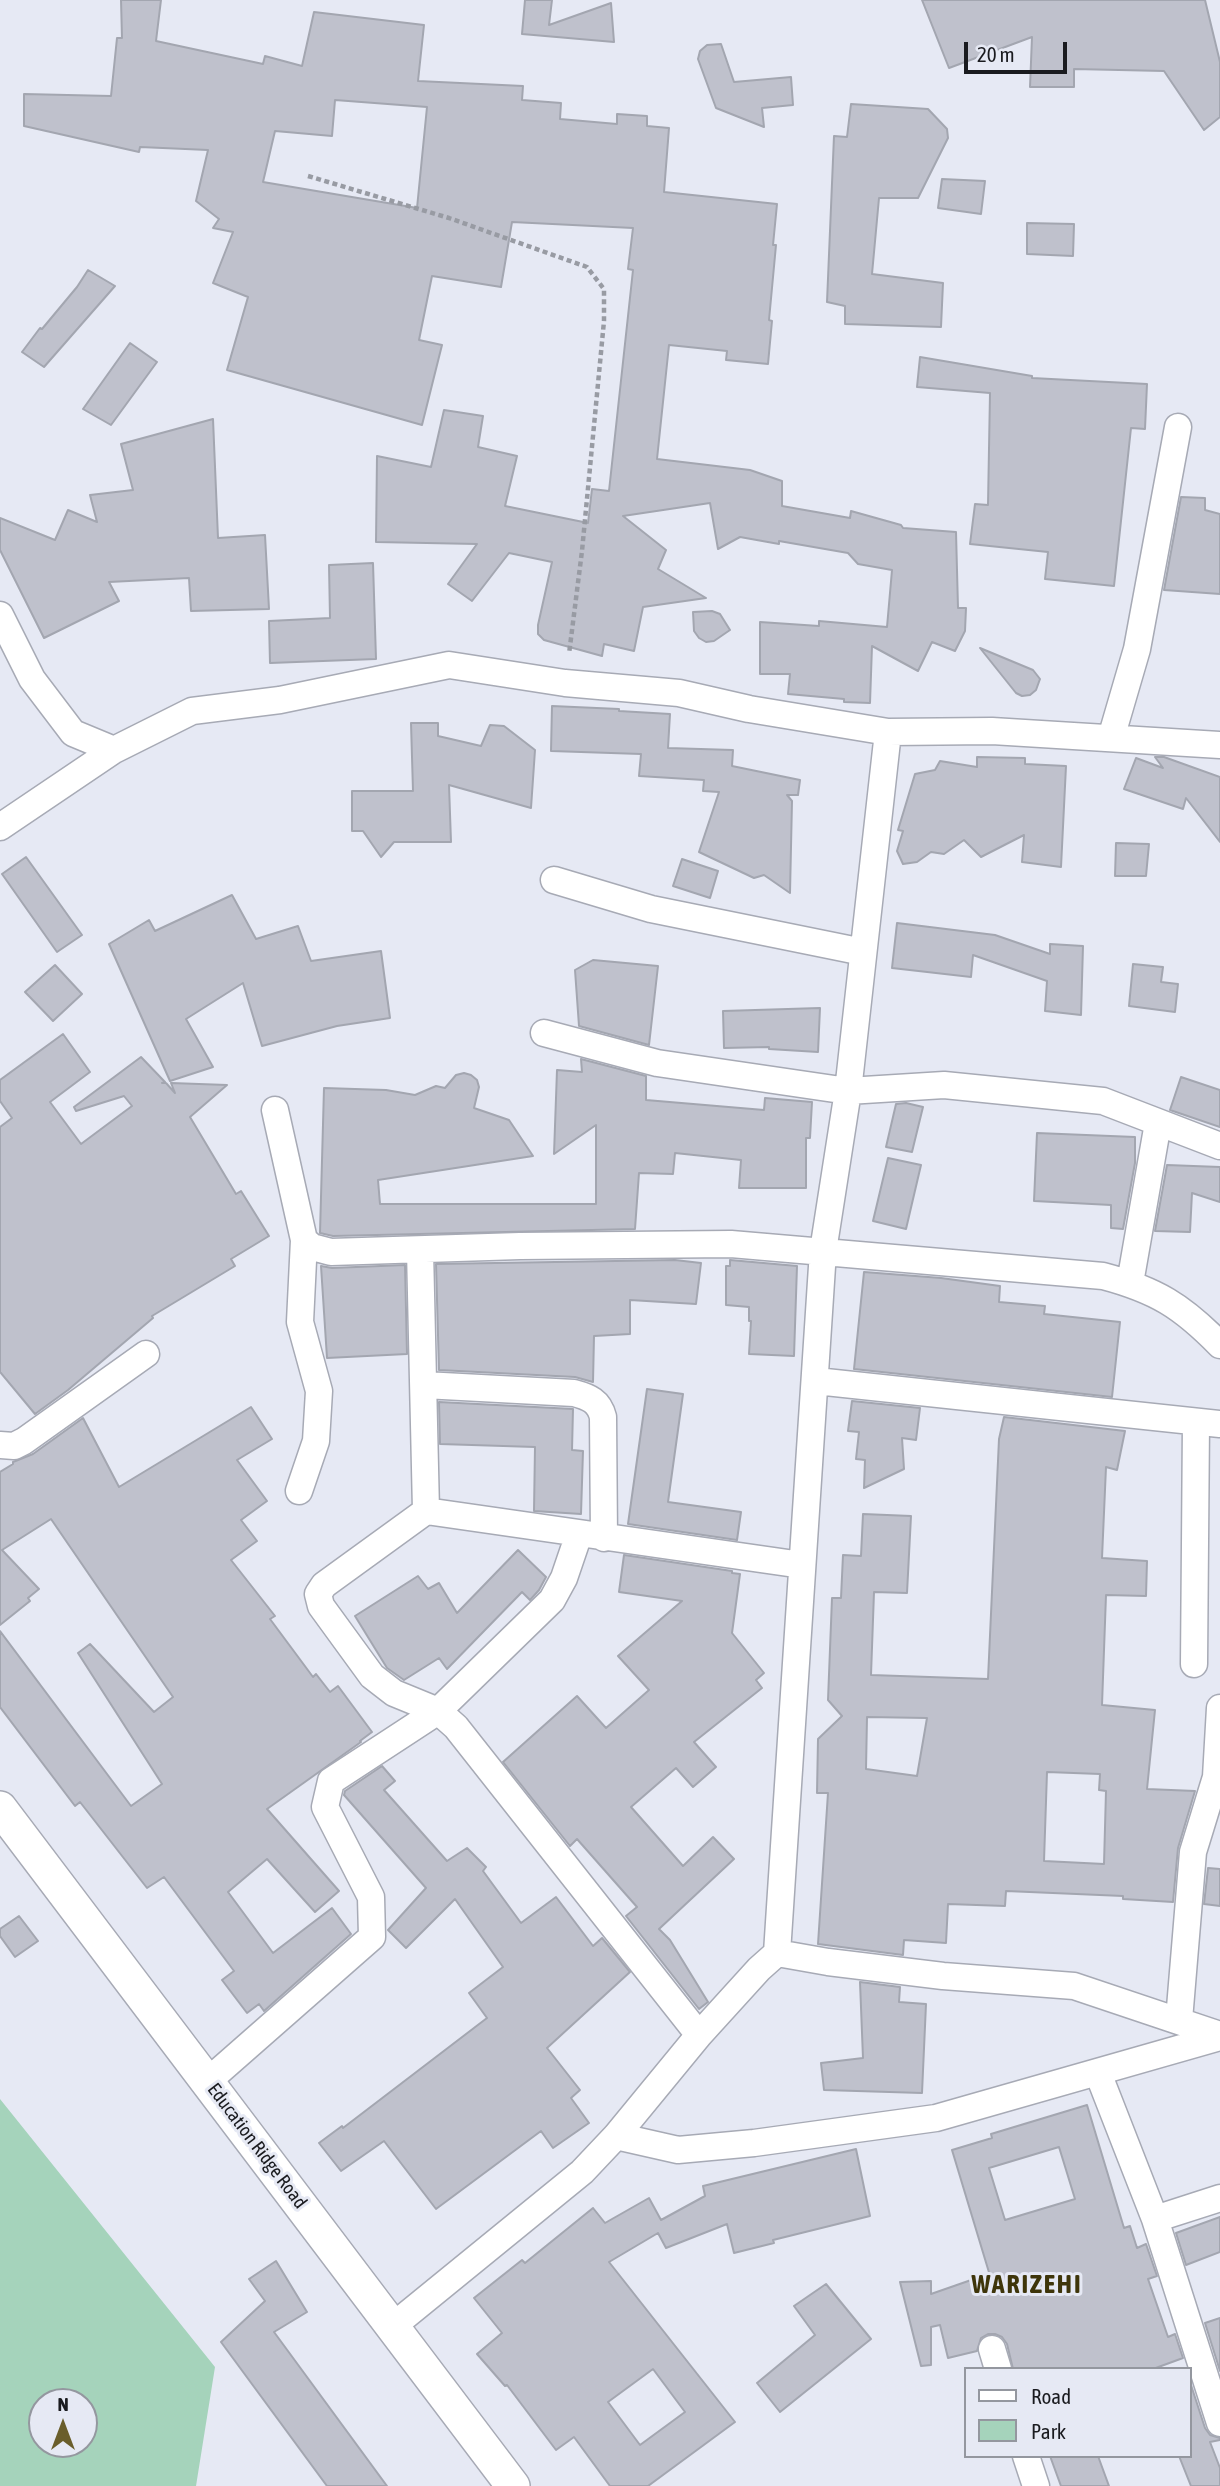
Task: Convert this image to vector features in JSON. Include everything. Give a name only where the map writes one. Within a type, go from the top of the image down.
[{"type":"street","points":[[1111,738],[1137,649],[1178,427]]},
{"type":"street","points":[[0,615],[32,679],[73,733],[114,750]]},
{"type":"street","points":[[0,827],[114,750],[192,711],[280,700],[449,665],[565,683],[679,692],[749,709],[888,732],[992,731],[1220,745]]},
{"type":"street","points":[[393,2326],[582,2172],[616,2136],[699,2035],[777,1953],[823,1251],[848,1091],[888,732]]},
{"type":"street","points":[[554,880],[652,909],[863,952]]},
{"type":"street","points":[[544,1034],[657,1063],[848,1091],[944,1085],[1103,1101],[1220,1146]]},
{"type":"street","points":[[275,1110],[304,1240],[300,1322],[319,1391],[316,1441],[299,1491]]},
{"type":"street","points":[[1130,1283],[1158,1123]]},
{"type":"street","points":[[304,1240],[312,1247],[331,1252],[731,1244],[1103,1276],[1130,1283],[1164,1298],[1195,1320],[1220,1345]]},
{"type":"street","points":[[421,1250],[426,1511]]},
{"type":"street","points":[[0,1446],[14,1446],[24,1441],[146,1354]]},
{"type":"street","points":[[816,1381],[1208,1423],[1194,1664]]},
{"type":"street","points":[[208,2081],[372,1937],[371,1897],[326,1807],[331,1781],[438,1711],[552,1600],[591,1536],[603,1417],[600,1406],[593,1400],[573,1393],[424,1385]]},
{"type":"street","points":[[699,2035],[464,1738],[438,1711],[394,1693],[372,1676],[326,1616],[318,1594],[324,1585],[426,1511],[802,1565]]},
{"type":"street","points":[[1180,2020],[1193,1852],[1216,1777],[1220,1708]]},
{"type":"street","name":"Education Ridge Road","points":[[0,1808],[513,2486]]},
{"type":"street","points":[[777,1953],[943,1976],[1074,1986],[1180,2020],[1220,2036]]},
{"type":"street","points":[[616,2136],[678,2150],[754,2143],[936,2118],[1098,2074],[1220,2036]]},
{"type":"street","points":[[1098,2074],[1155,2219],[1220,2424]]},
{"type":"street","points":[[1155,2219],[1220,2198]]},
{"type":"street","points":[[1027,2458],[1036,2486]]},
{"type":"path","points":[[308,176],[449,218],[587,267],[604,289],[604,321],[582,551],[565,683]]},
{"type":"green space","points":[[0,2099],[215,2367],[196,2486],[0,2486]]},
{"type":"building","points":[[121,0],[161,0],[156,41],[263,64],[265,56],[302,66],[314,12],[424,25],[418,81],[523,86],[522,100],[561,103],[560,119],[617,124],[617,114],[647,116],[647,126],[669,128],[664,192],[777,204],[768,364],[726,360],[727,351],[669,345],[657,459],[750,470],[782,481],[782,506],[850,518],[851,511],[901,525],[903,528],[956,532],[958,608],[966,608],[965,631],[955,651],[932,642],[918,671],[872,646],[870,703],[788,694],[790,674],[760,674],[760,622],[819,626],[819,621],[887,627],[892,570],[858,564],[848,553],[779,541],[779,544],[740,537],[718,549],[710,503],[623,516],[666,550],[658,569],[706,598],[643,607],[634,651],[604,644],[602,656],[544,640],[538,634],[552,562],[509,553],[472,601],[448,584],[477,544],[376,542],[377,456],[431,467],[444,410],[483,416],[478,447],[517,456],[505,506],[588,523],[592,489],[609,491],[633,270],[628,269],[633,228],[512,222],[501,287],[432,276],[419,340],[442,345],[422,425],[227,370],[248,297],[213,283],[233,232],[213,228],[219,219],[196,201],[208,150],[140,147],[139,152],[24,126],[24,94],[111,96],[117,38],[122,38]],"holes":[[[335,100],[427,107],[417,208],[263,182],[275,131],[332,136]]]},
{"type":"building","points":[[525,0],[552,0],[549,25],[611,3],[614,42],[522,34]]},
{"type":"building","points":[[922,0],[1205,0],[1220,62],[1220,117],[1204,130],[1164,71],[1074,69],[1074,87],[1030,87],[1032,37],[949,68]]},
{"type":"building","points":[[721,44],[734,82],[791,77],[793,105],[762,108],[764,127],[716,108],[698,59],[700,51],[707,45]]},
{"type":"building","points":[[851,104],[928,109],[947,129],[948,138],[918,198],[879,198],[872,274],[943,283],[941,327],[845,324],[845,306],[827,302],[834,136],[847,137]]},
{"type":"building","points":[[942,179],[985,181],[981,214],[938,208]]},
{"type":"building","points":[[1027,223],[1074,224],[1073,256],[1027,254]]},
{"type":"building","points":[[88,270],[115,286],[44,367],[22,352]]},
{"type":"building","points":[[130,343],[157,362],[111,425],[83,409]]},
{"type":"building","points":[[920,357],[1032,378],[1147,384],[1145,429],[1131,428],[1114,586],[1045,579],[1048,552],[970,544],[975,504],[988,505],[990,393],[917,387]]},
{"type":"building","points":[[213,419],[218,538],[265,535],[269,609],[191,611],[189,578],[109,582],[119,601],[44,638],[0,550],[0,518],[55,540],[68,510],[97,522],[90,495],[133,490],[121,444]]},
{"type":"building","points":[[1181,497],[1205,498],[1205,510],[1220,514],[1220,594],[1164,590]]},
{"type":"building","points":[[373,563],[376,659],[270,663],[269,621],[330,618],[329,565]]},
{"type":"building","points":[[712,611],[720,614],[730,630],[714,641],[706,642],[694,631],[693,612]]},
{"type":"building","points":[[980,648],[1033,670],[1040,679],[1036,690],[1030,695],[1022,696],[1016,693]]},
{"type":"building","points":[[552,706],[670,714],[668,748],[733,750],[732,766],[800,780],[798,795],[787,795],[792,801],[790,893],[764,875],[754,878],[699,852],[719,792],[703,791],[704,780],[639,776],[641,754],[551,751]]},
{"type":"building","points":[[411,723],[438,723],[438,736],[481,746],[490,725],[504,726],[535,750],[531,808],[449,785],[451,842],[394,842],[381,857],[363,831],[352,831],[352,791],[413,791]]},
{"type":"building","points":[[977,757],[1025,758],[1025,764],[1066,766],[1061,867],[1022,862],[1024,835],[981,857],[964,840],[944,854],[931,852],[917,862],[903,864],[897,851],[903,831],[898,830],[915,774],[935,770],[940,761],[977,767]]},
{"type":"building","points":[[1155,757],[1164,757],[1220,777],[1220,842],[1186,798],[1183,809],[1124,789],[1136,758],[1163,768]]},
{"type":"building","points":[[1116,843],[1149,844],[1146,876],[1115,876]]},
{"type":"building","points":[[26,857],[82,935],[57,952],[2,874]]},
{"type":"building","points":[[682,859],[718,871],[710,898],[673,886]]},
{"type":"building","points":[[232,895],[256,939],[298,926],[311,961],[381,951],[390,1018],[337,1026],[262,1046],[243,983],[186,1019],[213,1067],[170,1081],[109,944],[149,920],[155,931]]},
{"type":"building","points":[[897,923],[995,935],[1050,954],[1050,944],[1083,946],[1081,1015],[1045,1011],[1047,981],[973,955],[971,977],[892,968]]},
{"type":"building","points":[[593,960],[658,966],[649,1045],[579,1026],[575,970]]},
{"type":"building","points":[[1133,964],[1163,967],[1161,982],[1178,984],[1175,1012],[1129,1006]]},
{"type":"building","points":[[55,965],[82,994],[53,1021],[25,992]]},
{"type":"building","points":[[820,1008],[818,1052],[769,1047],[724,1048],[723,1011]]},
{"type":"building","points":[[63,1034],[90,1072],[50,1102],[81,1144],[132,1106],[124,1096],[76,1111],[74,1107],[141,1057],[165,1082],[162,1083],[166,1083],[175,1093],[171,1083],[227,1085],[190,1117],[236,1194],[241,1191],[269,1236],[231,1259],[235,1266],[152,1316],[153,1318],[68,1390],[35,1414],[0,1372],[0,1127],[12,1118],[0,1101],[0,1080]]},
{"type":"building","points":[[581,1059],[646,1076],[646,1100],[764,1110],[765,1098],[812,1102],[810,1138],[806,1138],[806,1188],[739,1188],[741,1160],[675,1153],[673,1174],[639,1173],[635,1229],[333,1236],[320,1233],[324,1088],[386,1090],[415,1095],[436,1086],[445,1088],[456,1075],[464,1073],[477,1080],[479,1087],[474,1108],[509,1120],[533,1156],[378,1180],[380,1204],[596,1204],[596,1125],[554,1154],[557,1070],[582,1072]]},
{"type":"building","points":[[1181,1077],[1220,1090],[1220,1127],[1170,1110]]},
{"type":"building","points":[[896,1104],[923,1107],[912,1152],[886,1147]]},
{"type":"building","points":[[1037,1133],[1135,1137],[1135,1163],[1123,1229],[1111,1228],[1111,1205],[1034,1201]]},
{"type":"building","points":[[888,1158],[921,1165],[906,1229],[873,1221]]},
{"type":"building","points":[[1167,1165],[1220,1167],[1220,1202],[1192,1193],[1190,1232],[1155,1231]]},
{"type":"building","points":[[675,1260],[701,1263],[696,1304],[630,1300],[630,1334],[594,1336],[593,1382],[575,1377],[439,1370],[436,1264]]},
{"type":"building","points":[[730,1260],[797,1266],[794,1356],[749,1354],[749,1307],[726,1305],[726,1266],[730,1266]]},
{"type":"building","points":[[405,1265],[407,1354],[327,1358],[321,1266],[332,1268]]},
{"type":"building","points":[[864,1272],[1000,1286],[999,1302],[1045,1306],[1044,1314],[1120,1322],[1112,1397],[854,1369]]},
{"type":"building","points":[[647,1389],[683,1394],[668,1502],[741,1512],[737,1540],[628,1524]]},
{"type":"building","points":[[852,1401],[920,1408],[916,1440],[902,1438],[904,1469],[864,1488],[865,1460],[856,1459],[859,1432],[848,1431]]},
{"type":"building","points":[[439,1402],[573,1409],[572,1450],[583,1451],[581,1514],[534,1511],[535,1447],[440,1444]]},
{"type":"building","points":[[251,1407],[272,1439],[237,1460],[267,1501],[241,1520],[257,1541],[231,1560],[275,1616],[270,1619],[313,1677],[316,1674],[330,1692],[338,1686],[372,1732],[267,1809],[339,1891],[315,1912],[267,1859],[228,1892],[273,1953],[332,1908],[351,1934],[264,2011],[259,2004],[247,2013],[222,1980],[234,1971],[164,1877],[147,1888],[80,1802],[75,1806],[0,1707],[0,1631],[131,1806],[162,1784],[78,1653],[90,1644],[154,1712],[173,1697],[51,1519],[2,1550],[39,1589],[28,1598],[30,1601],[0,1625],[0,1472],[13,1462],[33,1454],[83,1418],[119,1487]]},
{"type":"building","points":[[1004,1417],[1125,1431],[1117,1470],[1106,1467],[1102,1558],[1147,1561],[1146,1596],[1106,1595],[1102,1705],[1155,1710],[1147,1789],[1195,1791],[1178,1848],[1173,1902],[1123,1899],[1123,1896],[1006,1891],[1005,1906],[948,1904],[946,1943],[904,1940],[903,1955],[818,1944],[828,1793],[817,1793],[818,1739],[842,1716],[828,1700],[832,1598],[841,1598],[843,1555],[861,1556],[863,1514],[911,1516],[907,1593],[874,1592],[871,1675],[988,1679],[999,1439]],"holes":[[[867,1717],[927,1718],[917,1776],[866,1769]],[[1047,1772],[1100,1774],[1099,1790],[1106,1791],[1104,1864],[1044,1861]]]},
{"type":"building","points":[[518,1550],[546,1577],[530,1600],[522,1592],[447,1669],[439,1658],[404,1680],[387,1668],[355,1616],[418,1576],[428,1589],[439,1583],[457,1613]]},
{"type":"building","points":[[624,1555],[740,1574],[732,1633],[764,1673],[756,1680],[762,1688],[694,1742],[716,1767],[693,1787],[676,1768],[631,1807],[683,1866],[713,1837],[734,1859],[659,1929],[670,1940],[708,2002],[699,2009],[626,1916],[637,1907],[577,1839],[570,1846],[503,1762],[577,1696],[606,1728],[649,1690],[618,1656],[682,1601],[619,1592]]},
{"type":"building","points":[[382,1766],[395,1781],[384,1790],[447,1861],[467,1848],[486,1867],[483,1871],[521,1923],[556,1897],[593,1946],[602,1938],[630,1972],[547,2048],[580,2090],[571,2098],[589,2123],[553,2148],[541,2131],[436,2209],[384,2141],[341,2171],[319,2143],[342,2126],[343,2128],[487,2018],[469,1993],[503,1967],[455,1899],[406,1948],[388,1930],[426,1888],[344,1795],[345,1791]]},
{"type":"building","points":[[1208,1868],[1220,1869],[1220,1906],[1204,1904]]},
{"type":"building","points":[[19,1916],[38,1941],[15,1957],[0,1936],[0,1929]]},
{"type":"building","points":[[860,1982],[900,1987],[899,2002],[926,2004],[922,2093],[824,2090],[821,2063],[863,2058]]},
{"type":"building","points":[[1087,2105],[1124,2228],[1130,2226],[1137,2248],[1146,2244],[1157,2276],[1148,2279],[1168,2337],[1175,2334],[1183,2358],[1158,2367],[1013,2367],[1007,2344],[1002,2337],[995,2334],[981,2338],[977,2351],[948,2358],[940,2325],[931,2327],[931,2365],[921,2366],[900,2282],[931,2281],[931,2294],[974,2279],[991,2279],[952,2150],[992,2138],[991,2134]],"holes":[[[1059,2147],[1075,2199],[1005,2220],[989,2168]]]},
{"type":"building","points":[[856,2149],[870,2216],[773,2240],[774,2243],[734,2253],[727,2224],[666,2248],[658,2233],[609,2262],[735,2422],[648,2486],[610,2486],[574,2437],[556,2450],[507,2385],[505,2386],[477,2354],[502,2333],[474,2298],[522,2260],[525,2263],[593,2208],[605,2223],[649,2198],[661,2220],[705,2196],[703,2186]],"holes":[[[653,2369],[685,2412],[640,2445],[608,2402]]]},
{"type":"building","points":[[1220,2217],[1220,2252],[1186,2265],[1176,2233]]},
{"type":"building","points":[[276,2261],[307,2312],[274,2332],[387,2486],[327,2486],[221,2342],[265,2301],[249,2279]]},
{"type":"building","points":[[826,2284],[871,2339],[780,2412],[757,2383],[815,2335],[794,2306]]},
{"type":"building","points":[[1220,2318],[1220,2371],[1205,2323]]},
{"type":"building","points":[[1192,2388],[1205,2428],[1210,2435],[1220,2438],[1210,2442],[1220,2468],[1220,2486],[1191,2486],[1180,2458],[1192,2458]]},
{"type":"building","points":[[1051,2458],[1099,2458],[1109,2486],[1061,2486]]},
{"type":"district","name":"WARIZEHI","points":[[1027,2285]]}]
